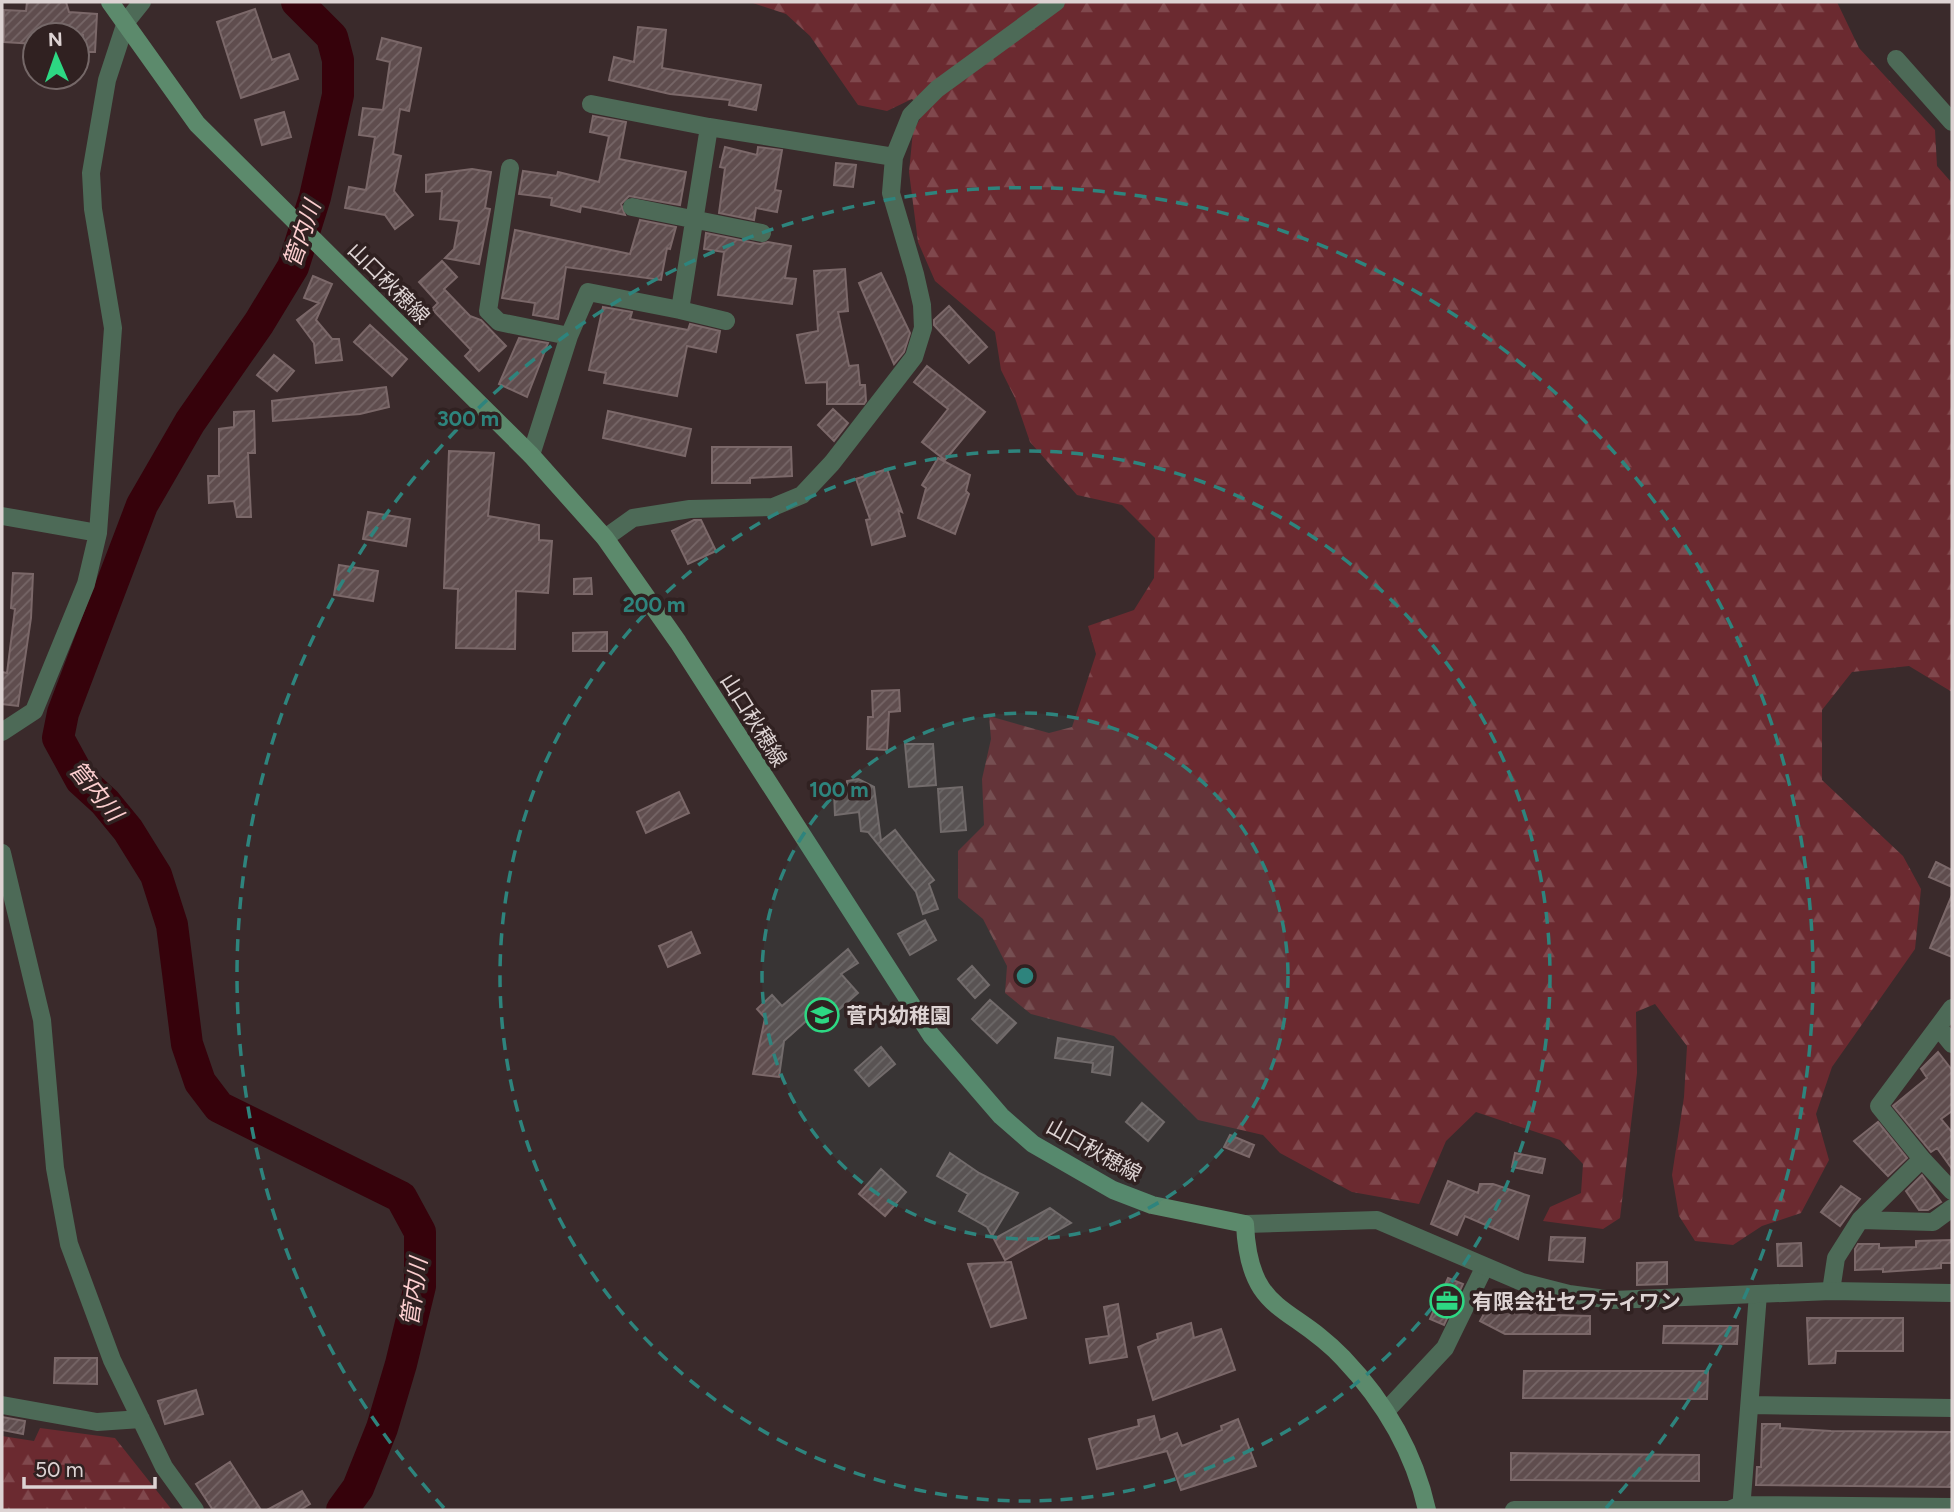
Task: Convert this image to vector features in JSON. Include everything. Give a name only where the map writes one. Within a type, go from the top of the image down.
[{"type":"main road","name":"山口秋穂線","points":[[110,2],[197,124],[530,455],[605,538],[678,642],[931,1035],[1001,1116],[1033,1144],[1113,1190],[1152,1205],[1245,1224]]},
{"type":"main road","points":[[1245,1224],[1249,1264],[1258,1286],[1276,1306],[1315,1332],[1342,1356],[1385,1411],[1413,1465],[1427,1510]]},
{"type":"street","points":[[2,732],[34,711],[86,584],[98,533],[113,328],[93,209],[91,173],[107,80],[126,22],[142,2]]},
{"type":"street","points":[[605,538],[633,519],[690,509],[773,507],[802,495],[875,411],[914,357],[923,328],[915,274],[891,193],[894,157],[911,115],[937,89],[1056,2]]},
{"type":"street","points":[[1896,59],[1952,122]]},
{"type":"street","points":[[591,104],[709,127],[894,157]]},
{"type":"street","points":[[680,310],[709,127]]},
{"type":"street","points":[[510,168],[488,311],[499,322],[569,336]]},
{"type":"street","points":[[632,207],[762,233]]},
{"type":"street","points":[[530,455],[569,336],[588,292],[726,320]]},
{"type":"street","points":[[2,516],[98,533]]},
{"type":"street","points":[[2,853],[4,872],[42,1020],[55,1168],[69,1244],[112,1360],[164,1467],[195,1510]]},
{"type":"street","points":[[1952,1008],[1879,1105],[1922,1159],[1952,1191]]},
{"type":"street","points":[[1939,1028],[1952,1044]]},
{"type":"street","points":[[1831,1290],[1836,1258],[1860,1220],[1922,1159]]},
{"type":"street","points":[[1860,1220],[1933,1222],[1952,1208]]},
{"type":"street","points":[[1245,1224],[1377,1220],[1484,1268],[1545,1288],[1614,1300],[1831,1290],[1952,1293]]},
{"type":"street","points":[[1385,1411],[1445,1348],[1484,1268]]},
{"type":"street","points":[[1741,1508],[1758,1294]]},
{"type":"street","points":[[2,1405],[97,1422],[141,1419]]},
{"type":"street","points":[[1750,1405],[1952,1408]]},
{"type":"street","points":[[1514,1510],[1952,1507]]},
{"type":"green space","points":[[750,2],[1837,2],[1859,48],[1935,130],[1937,166],[1952,183],[1952,692],[1909,666],[1852,672],[1822,710],[1822,780],[1903,856],[1921,889],[1915,949],[1832,1067],[1816,1114],[1829,1160],[1801,1213],[1762,1226],[1733,1245],[1695,1241],[1679,1216],[1672,1175],[1684,1097],[1687,1046],[1655,1004],[1636,1012],[1637,1073],[1620,1218],[1603,1229],[1543,1221],[1550,1207],[1581,1193],[1583,1164],[1560,1140],[1476,1112],[1446,1141],[1419,1204],[1352,1192],[1280,1153],[1263,1135],[1198,1120],[1114,1036],[1031,1014],[1005,993],[1007,966],[983,919],[958,898],[958,851],[984,825],[982,779],[991,739],[989,716],[1049,733],[1072,727],[1096,654],[1088,626],[1134,610],[1154,578],[1155,538],[1122,505],[1077,495],[1030,442],[1015,398],[1001,370],[995,332],[935,281],[918,242],[909,172],[913,131],[924,112],[912,99],[887,111],[858,105],[810,36],[786,14]]},
{"type":"green space","points":[[40,1428],[115,1438],[172,1510],[2,1510],[2,1436],[34,1441]]},
{"type":"building","points":[[27,2],[66,2],[69,12],[97,14],[95,52],[91,52],[91,21],[21,21],[21,43],[4,42],[4,10],[26,11]]},
{"type":"building","points":[[255,9],[272,60],[289,54],[298,79],[241,98],[217,22]]},
{"type":"building","points":[[638,27],[666,30],[662,68],[761,85],[756,110],[729,105],[730,100],[670,94],[609,80],[614,57],[634,62]]},
{"type":"building","points":[[382,38],[421,48],[409,111],[400,109],[393,154],[401,156],[394,191],[413,215],[395,229],[385,215],[345,208],[349,187],[366,190],[375,137],[359,135],[363,108],[383,110],[390,62],[377,59]]},
{"type":"building","points":[[284,112],[291,137],[262,145],[255,120]]},
{"type":"building","points":[[593,116],[626,122],[619,159],[686,172],[680,205],[629,196],[621,204],[625,215],[581,206],[580,212],[551,205],[552,198],[519,194],[523,171],[557,176],[558,172],[599,182],[609,136],[590,132]]},
{"type":"building","points":[[725,147],[757,155],[758,147],[782,150],[775,190],[781,191],[777,212],[756,208],[754,220],[719,213],[725,168],[720,167]]},
{"type":"building","points":[[836,163],[856,165],[853,187],[834,185]]},
{"type":"building","points":[[472,169],[491,172],[485,208],[490,209],[479,264],[445,258],[454,249],[459,221],[440,219],[442,191],[426,192],[426,175]]},
{"type":"building","points":[[640,220],[676,227],[670,249],[667,248],[661,280],[566,267],[558,319],[533,315],[535,303],[502,298],[515,230],[630,254]]},
{"type":"building","points":[[706,233],[760,244],[768,242],[791,246],[785,278],[796,279],[792,304],[718,295],[724,252],[704,249]]},
{"type":"building","points":[[442,261],[457,277],[444,289],[470,316],[481,320],[506,346],[479,371],[465,356],[471,350],[432,309],[438,303],[419,282]]},
{"type":"building","points":[[845,269],[848,311],[838,312],[849,366],[858,365],[860,385],[865,385],[864,404],[827,404],[827,382],[806,383],[797,335],[818,331],[814,271]]},
{"type":"building","points":[[881,273],[910,333],[904,352],[894,364],[859,283]]},
{"type":"building","points":[[313,276],[332,284],[316,320],[332,339],[339,339],[342,360],[316,363],[314,343],[297,320],[319,303],[304,298]]},
{"type":"building","points":[[949,306],[987,347],[969,363],[934,325],[934,320]]},
{"type":"building","points":[[603,307],[632,312],[630,319],[688,330],[690,324],[720,331],[716,352],[687,346],[677,396],[604,383],[606,373],[589,370]]},
{"type":"building","points":[[370,325],[407,359],[392,376],[354,342]]},
{"type":"building","points":[[519,338],[548,343],[527,397],[499,384]]},
{"type":"building","points":[[274,355],[294,371],[277,391],[257,375]]},
{"type":"building","points":[[927,366],[985,412],[945,460],[922,442],[948,409],[914,382]]},
{"type":"building","points":[[386,387],[389,407],[360,414],[273,421],[272,401]]},
{"type":"building","points":[[833,409],[848,423],[834,441],[818,425]]},
{"type":"building","points":[[254,411],[255,453],[248,453],[251,517],[237,517],[234,501],[209,503],[208,476],[219,476],[219,429],[234,427],[234,412]]},
{"type":"building","points":[[608,411],[691,429],[685,456],[603,438]]},
{"type":"building","points":[[712,447],[791,447],[792,476],[750,478],[750,483],[712,483]]},
{"type":"building","points":[[449,451],[494,453],[488,516],[539,525],[539,540],[552,541],[548,593],[516,591],[515,649],[456,648],[458,589],[444,588]]},
{"type":"building","points":[[938,458],[970,475],[966,491],[969,494],[955,534],[918,518],[926,488],[922,485]]},
{"type":"building","points":[[887,469],[902,512],[898,510],[905,536],[872,545],[866,520],[870,519],[856,479]]},
{"type":"building","points":[[368,512],[410,519],[406,546],[363,539]]},
{"type":"building","points":[[694,520],[701,520],[716,551],[688,564],[672,531]]},
{"type":"building","points":[[339,565],[378,571],[373,601],[334,595]]},
{"type":"building","points":[[13,573],[33,574],[31,618],[18,706],[2,704],[2,672],[7,673],[15,609],[11,608]]},
{"type":"building","points":[[591,578],[592,594],[574,594],[574,579]]},
{"type":"building","points":[[607,632],[607,651],[573,651],[573,633]]},
{"type":"building","points":[[899,690],[900,711],[889,712],[887,750],[867,749],[868,717],[873,717],[872,691]]},
{"type":"building","points":[[905,744],[933,744],[936,785],[909,787]]},
{"type":"building","points":[[858,779],[874,787],[881,841],[895,830],[934,880],[929,884],[938,909],[923,914],[916,892],[868,832],[861,831],[859,812],[835,815],[834,792],[847,789],[847,781]]},
{"type":"building","points":[[962,787],[966,830],[941,832],[938,789]]},
{"type":"building","points":[[679,792],[689,813],[646,833],[637,812]]},
{"type":"building","points":[[1936,862],[1952,870],[1952,887],[1929,877]]},
{"type":"building","points":[[1952,895],[1952,957],[1930,948]]},
{"type":"building","points":[[925,920],[936,940],[910,955],[898,934]]},
{"type":"building","points":[[691,932],[700,953],[668,967],[659,946]]},
{"type":"building","points":[[848,949],[858,963],[841,974],[858,993],[834,1014],[825,1004],[784,1041],[779,1077],[753,1074],[765,1018],[757,1009],[772,995],[782,1006]]},
{"type":"building","points":[[972,966],[989,985],[975,998],[958,979]]},
{"type":"building","points":[[990,1000],[1016,1023],[997,1043],[972,1019]]},
{"type":"building","points":[[1058,1038],[1113,1047],[1110,1075],[1092,1072],[1093,1063],[1055,1058]]},
{"type":"building","points":[[881,1047],[895,1064],[869,1086],[855,1070]]},
{"type":"building","points":[[1938,1052],[1952,1070],[1952,1111],[1941,1119],[1952,1132],[1952,1169],[1937,1148],[1931,1152],[1893,1106],[1927,1078],[1921,1069]]},
{"type":"building","points":[[1142,1103],[1164,1122],[1148,1141],[1126,1122]]},
{"type":"building","points":[[1878,1122],[1907,1158],[1888,1176],[1854,1141]]},
{"type":"building","points":[[1230,1135],[1254,1145],[1249,1157],[1224,1147]]},
{"type":"building","points":[[950,1153],[979,1173],[1018,1193],[992,1236],[987,1227],[959,1211],[968,1194],[937,1176]]},
{"type":"building","points":[[1515,1153],[1545,1159],[1542,1173],[1512,1167]]},
{"type":"building","points":[[881,1169],[906,1192],[885,1216],[859,1194]]},
{"type":"building","points":[[1922,1175],[1941,1202],[1928,1210],[1919,1210],[1906,1191]]},
{"type":"building","points":[[1448,1181],[1478,1193],[1480,1184],[1493,1184],[1529,1196],[1518,1239],[1465,1216],[1457,1235],[1431,1224]]},
{"type":"building","points":[[1841,1186],[1860,1199],[1840,1226],[1821,1212]]},
{"type":"building","points":[[1050,1208],[1071,1223],[1005,1260],[994,1239]]},
{"type":"building","points":[[1551,1237],[1585,1238],[1583,1262],[1549,1260]]},
{"type":"building","points":[[1952,1240],[1952,1263],[1941,1263],[1941,1268],[1883,1272],[1883,1269],[1855,1270],[1855,1249],[1858,1244],[1879,1244],[1879,1248],[1916,1247],[1916,1241]]},
{"type":"building","points":[[1801,1243],[1802,1266],[1778,1266],[1777,1244]]},
{"type":"building","points":[[1011,1262],[1026,1318],[991,1327],[968,1264]]},
{"type":"building","points":[[1667,1262],[1667,1284],[1637,1285],[1637,1263]]},
{"type":"building","points":[[1448,1278],[1463,1284],[1444,1325],[1430,1319]]},
{"type":"building","points":[[1491,1301],[1514,1313],[1517,1301],[1553,1309],[1552,1315],[1590,1316],[1590,1334],[1505,1334],[1480,1321]]},
{"type":"building","points":[[1118,1304],[1127,1357],[1090,1363],[1086,1339],[1109,1336],[1104,1307]]},
{"type":"building","points":[[1807,1318],[1903,1318],[1903,1351],[1836,1351],[1835,1363],[1809,1364]]},
{"type":"building","points":[[1191,1323],[1194,1338],[1221,1329],[1235,1370],[1153,1400],[1138,1347],[1158,1339],[1157,1334]]},
{"type":"building","points":[[1664,1326],[1738,1326],[1737,1344],[1663,1343]]},
{"type":"building","points":[[55,1358],[97,1358],[97,1384],[54,1383]]},
{"type":"building","points":[[1524,1371],[1708,1371],[1707,1399],[1523,1398]]},
{"type":"building","points":[[196,1390],[203,1414],[165,1424],[158,1401]]},
{"type":"building","points":[[1154,1416],[1160,1440],[1177,1433],[1182,1446],[1222,1430],[1221,1426],[1238,1419],[1256,1466],[1181,1490],[1167,1451],[1097,1469],[1089,1439],[1139,1426],[1138,1420]]},
{"type":"building","points":[[2,1417],[25,1421],[23,1434],[2,1430]]},
{"type":"building","points":[[1762,1424],[1780,1424],[1780,1428],[1831,1431],[1952,1432],[1952,1487],[1756,1485],[1757,1467],[1761,1467]]},
{"type":"building","points":[[1511,1453],[1699,1455],[1699,1481],[1511,1480]]},
{"type":"building","points":[[230,1462],[261,1510],[213,1510],[196,1484]]},
{"type":"building","points":[[302,1491],[310,1504],[300,1510],[267,1510]]},
{"type":"waterway","name":"管内川","points":[[297,2],[332,37],[338,60],[338,95],[315,197],[293,267],[259,323],[190,422],[142,505],[63,713],[58,738],[81,780],[105,802],[128,830],[156,875],[172,925],[187,1044],[200,1082],[219,1107],[401,1197],[420,1232],[420,1286],[401,1364],[382,1428],[358,1488],[342,1510]]},
{"type":"place","name":"菅内幼稚園","points":[[822,1015]]},
{"type":"place","name":"有限会社セフティワン","points":[[1447,1301]]}]
